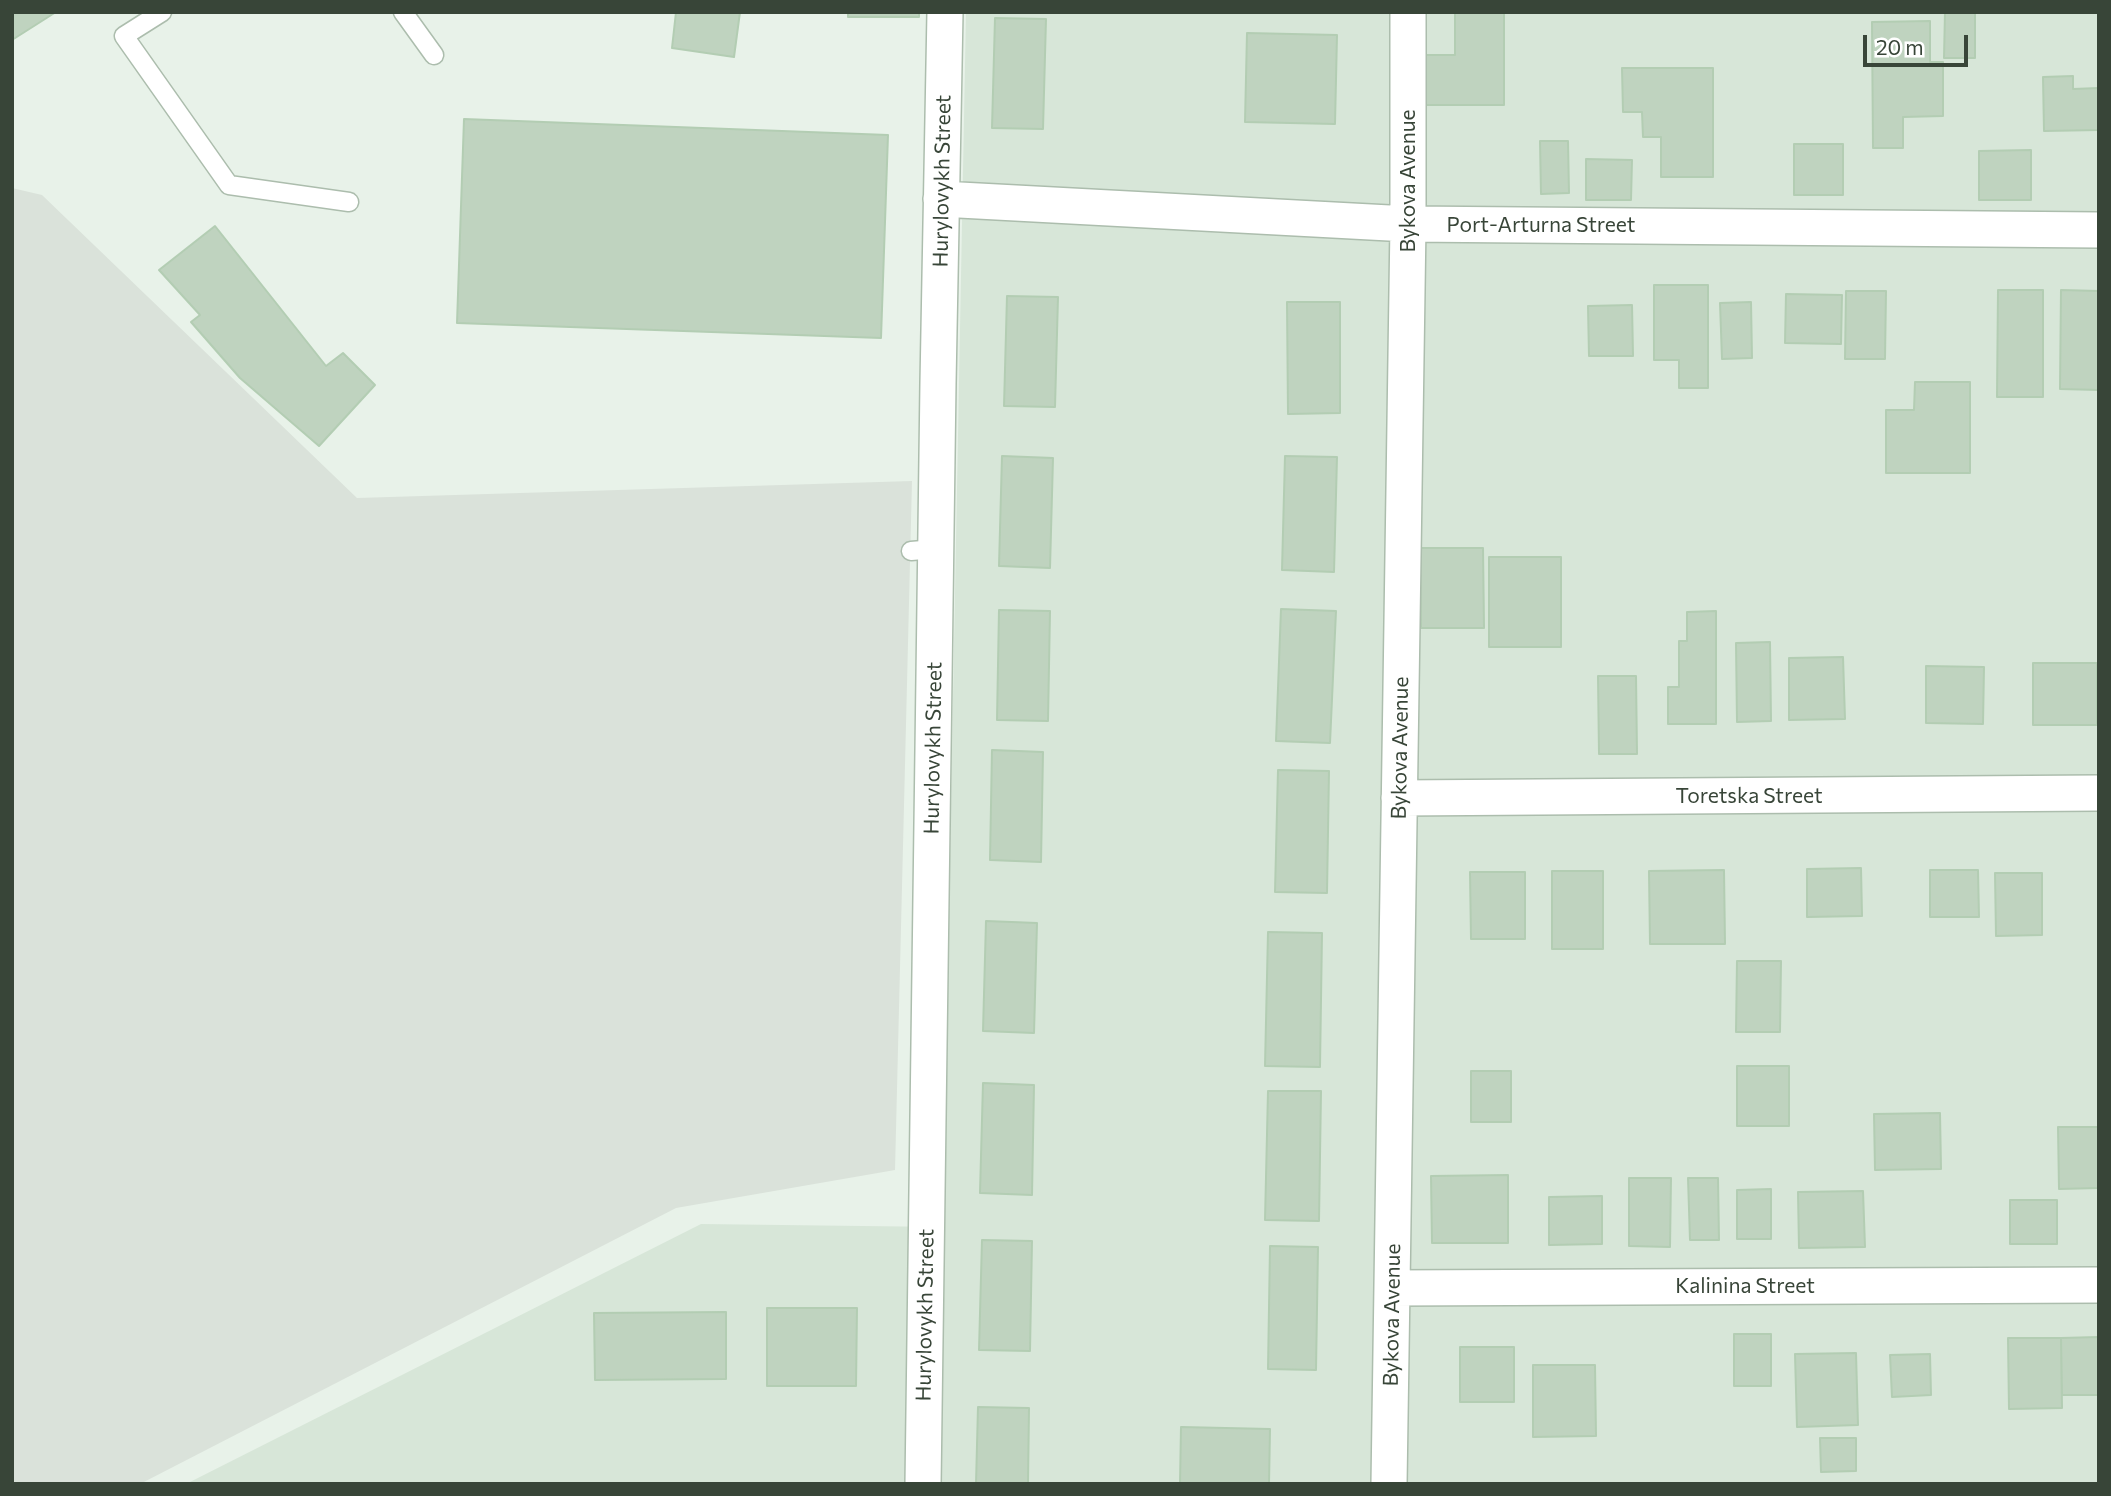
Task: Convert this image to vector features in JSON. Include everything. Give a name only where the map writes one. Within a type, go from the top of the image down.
[{"type":"street","name":"Hurylovykh Street","points":[[923,1484],[923,550],[941,199],[946,12]]},
{"type":"street","name":"Bykova Avenue","points":[[1389,1484],[1408,224],[1408,12]]},
{"type":"street","name":"Port-Arturna Street","points":[[941,199],[1408,224],[2099,230]]},
{"type":"street","name":"Toretska Street","points":[[1399,798],[2099,793]]},
{"type":"street","name":"Kalinina Street","points":[[1392,1288],[2099,1285]]},
{"type":"lane","points":[[162,12],[124,36],[229,185],[349,202]]},
{"type":"lane","points":[[403,12],[434,55]]},
{"type":"shaded area","points":[[966,12],[2099,12],[2099,1484],[186,1484],[701,1224],[943,1227]]},
{"type":"shaded area","points":[[12,188],[42,195],[357,498],[912,481],[895,1170],[676,1208],[140,1484],[12,1484]]},
{"type":"building","points":[[12,12],[56,12],[12,40]]},
{"type":"building","points":[[676,12],[740,12],[734,57],[672,48]]},
{"type":"building","points":[[848,12],[919,12],[919,17],[848,17]]},
{"type":"building","points":[[1455,12],[1504,12],[1504,105],[1424,105],[1424,55],[1455,55]]},
{"type":"building","points":[[1945,12],[1975,12],[1975,58],[1944,58]]},
{"type":"building","points":[[995,18],[1046,19],[1043,129],[992,128]]},
{"type":"building","points":[[1930,21],[1930,62],[1943,62],[1943,116],[1903,117],[1903,148],[1873,148],[1872,22]]},
{"type":"building","points":[[1247,33],[1337,35],[1335,124],[1245,122]]},
{"type":"building","points":[[1622,68],[1713,68],[1713,177],[1661,177],[1661,137],[1643,137],[1642,112],[1623,112]]},
{"type":"building","points":[[2073,76],[2073,89],[2099,88],[2099,130],[2044,131],[2043,77]]},
{"type":"building","points":[[464,119],[888,135],[881,338],[457,323]]},
{"type":"building","points":[[1540,141],[1568,141],[1569,193],[1541,194]]},
{"type":"building","points":[[1794,144],[1843,144],[1843,195],[1794,195]]},
{"type":"building","points":[[2031,150],[2031,200],[1979,200],[1979,151]]},
{"type":"building","points":[[1586,159],[1632,160],[1631,200],[1586,200]]},
{"type":"building","points":[[215,226],[326,366],[343,353],[375,385],[319,446],[240,378],[191,322],[200,315],[159,270]]},
{"type":"building","points":[[1654,285],[1708,285],[1708,388],[1679,388],[1679,360],[1654,360]]},
{"type":"building","points":[[1998,290],[2043,290],[2043,397],[1997,397]]},
{"type":"building","points":[[2061,290],[2099,291],[2099,390],[2060,389]]},
{"type":"building","points":[[1846,291],[1886,291],[1885,359],[1845,359]]},
{"type":"building","points":[[1786,294],[1842,295],[1841,344],[1785,343]]},
{"type":"building","points":[[1007,296],[1058,297],[1055,407],[1004,406]]},
{"type":"building","points":[[1287,302],[1340,302],[1340,413],[1288,414]]},
{"type":"building","points":[[1751,302],[1752,358],[1722,359],[1720,303]]},
{"type":"building","points":[[1632,305],[1633,356],[1589,356],[1588,306]]},
{"type":"building","points":[[1915,382],[1970,382],[1970,473],[1886,473],[1886,410],[1914,410]]},
{"type":"building","points":[[1002,456],[1053,458],[1050,568],[999,566]]},
{"type":"building","points":[[1285,456],[1337,457],[1334,572],[1282,570]]},
{"type":"building","points":[[1420,548],[1483,548],[1484,628],[1421,628]]},
{"type":"building","points":[[1489,557],[1561,557],[1561,647],[1489,647]]},
{"type":"building","points":[[1281,609],[1336,611],[1330,743],[1276,741]]},
{"type":"building","points":[[999,610],[1050,611],[1048,721],[997,720]]},
{"type":"building","points":[[1716,611],[1716,724],[1668,724],[1668,687],[1679,687],[1679,641],[1687,641],[1687,612]]},
{"type":"building","points":[[1770,642],[1771,721],[1737,722],[1736,643]]},
{"type":"building","points":[[1843,657],[1845,719],[1789,720],[1789,658]]},
{"type":"building","points":[[2033,663],[2097,663],[2097,725],[2033,725]]},
{"type":"building","points":[[1926,666],[1984,667],[1983,724],[1926,723]]},
{"type":"building","points":[[1598,676],[1636,676],[1637,754],[1599,754]]},
{"type":"building","points":[[992,750],[1043,752],[1041,862],[990,860]]},
{"type":"building","points":[[1278,770],[1329,771],[1327,893],[1275,892]]},
{"type":"building","points":[[1861,868],[1862,916],[1807,917],[1807,869]]},
{"type":"building","points":[[1724,870],[1725,944],[1650,944],[1649,871]]},
{"type":"building","points":[[1930,870],[1978,870],[1979,917],[1930,917]]},
{"type":"building","points":[[1552,871],[1603,871],[1603,949],[1552,949]]},
{"type":"building","points":[[1470,872],[1525,872],[1525,939],[1471,939]]},
{"type":"building","points":[[1995,873],[2042,873],[2042,935],[1996,936]]},
{"type":"building","points":[[986,921],[1037,923],[1034,1033],[983,1031]]},
{"type":"building","points":[[1268,932],[1322,933],[1320,1067],[1265,1066]]},
{"type":"building","points":[[1737,961],[1781,961],[1780,1032],[1736,1032]]},
{"type":"building","points":[[1737,1066],[1789,1066],[1789,1126],[1737,1126]]},
{"type":"building","points":[[1471,1071],[1511,1071],[1511,1122],[1471,1122]]},
{"type":"building","points":[[983,1083],[1034,1085],[1032,1195],[980,1193]]},
{"type":"building","points":[[1268,1091],[1321,1091],[1319,1221],[1265,1220]]},
{"type":"building","points":[[1940,1113],[1941,1169],[1875,1170],[1874,1114]]},
{"type":"building","points":[[2058,1127],[2099,1127],[2099,1188],[2059,1189]]},
{"type":"building","points":[[1508,1175],[1508,1243],[1432,1243],[1431,1176]]},
{"type":"building","points":[[1629,1178],[1671,1178],[1670,1247],[1629,1246]]},
{"type":"building","points":[[1688,1178],[1718,1178],[1719,1240],[1690,1240]]},
{"type":"building","points":[[1771,1189],[1771,1239],[1737,1239],[1737,1190]]},
{"type":"building","points":[[1863,1191],[1865,1247],[1799,1248],[1798,1192]]},
{"type":"building","points":[[1602,1196],[1602,1244],[1549,1245],[1549,1197]]},
{"type":"building","points":[[2010,1200],[2057,1200],[2057,1244],[2010,1244]]},
{"type":"building","points":[[982,1240],[1032,1241],[1030,1351],[979,1350]]},
{"type":"building","points":[[1270,1246],[1318,1247],[1316,1370],[1268,1369]]},
{"type":"building","points":[[767,1308],[857,1308],[856,1386],[767,1386]]},
{"type":"building","points":[[726,1312],[726,1379],[595,1380],[594,1313]]},
{"type":"building","points":[[1734,1334],[1771,1334],[1771,1386],[1734,1386]]},
{"type":"building","points":[[2099,1337],[2099,1395],[2062,1395],[2061,1338]]},
{"type":"building","points":[[2008,1338],[2061,1338],[2062,1408],[2009,1409]]},
{"type":"building","points":[[1460,1347],[1514,1347],[1514,1402],[1460,1402]]},
{"type":"building","points":[[1856,1353],[1858,1425],[1797,1427],[1795,1354]]},
{"type":"building","points":[[1930,1354],[1931,1395],[1892,1397],[1890,1355]]},
{"type":"building","points":[[1533,1365],[1595,1365],[1596,1436],[1533,1437]]},
{"type":"building","points":[[978,1407],[1029,1408],[1028,1484],[976,1484]]},
{"type":"building","points":[[1181,1427],[1270,1429],[1269,1484],[1180,1484]]},
{"type":"building","points":[[1820,1438],[1856,1438],[1856,1471],[1821,1472]]}]
